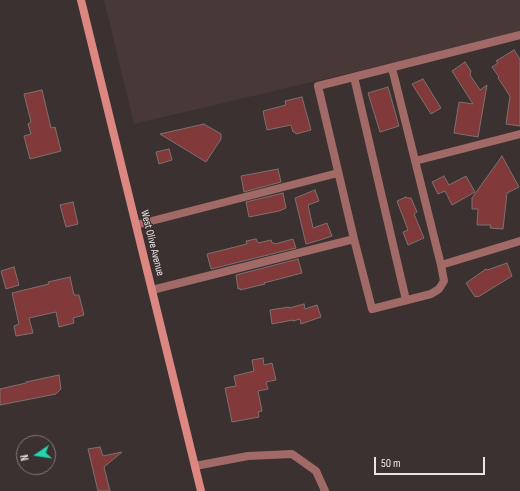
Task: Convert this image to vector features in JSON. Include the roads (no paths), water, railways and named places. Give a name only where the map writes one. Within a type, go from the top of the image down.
[{"type":"main road","name":"West Olive Avenue","points":[[81,0],[201,491]]},
{"type":"lane","points":[[392,68],[444,281],[440,289],[431,294],[372,309],[318,86],[520,35]]},
{"type":"lane","points":[[354,77],[406,300]]},
{"type":"lane","points":[[415,161],[520,134]]},
{"type":"lane","points":[[136,226],[338,173]]},
{"type":"lane","points":[[152,290],[354,239]]},
{"type":"lane","points":[[440,265],[520,241]]},
{"type":"lane","points":[[195,466],[248,456],[292,454],[316,471],[325,491]]}]
